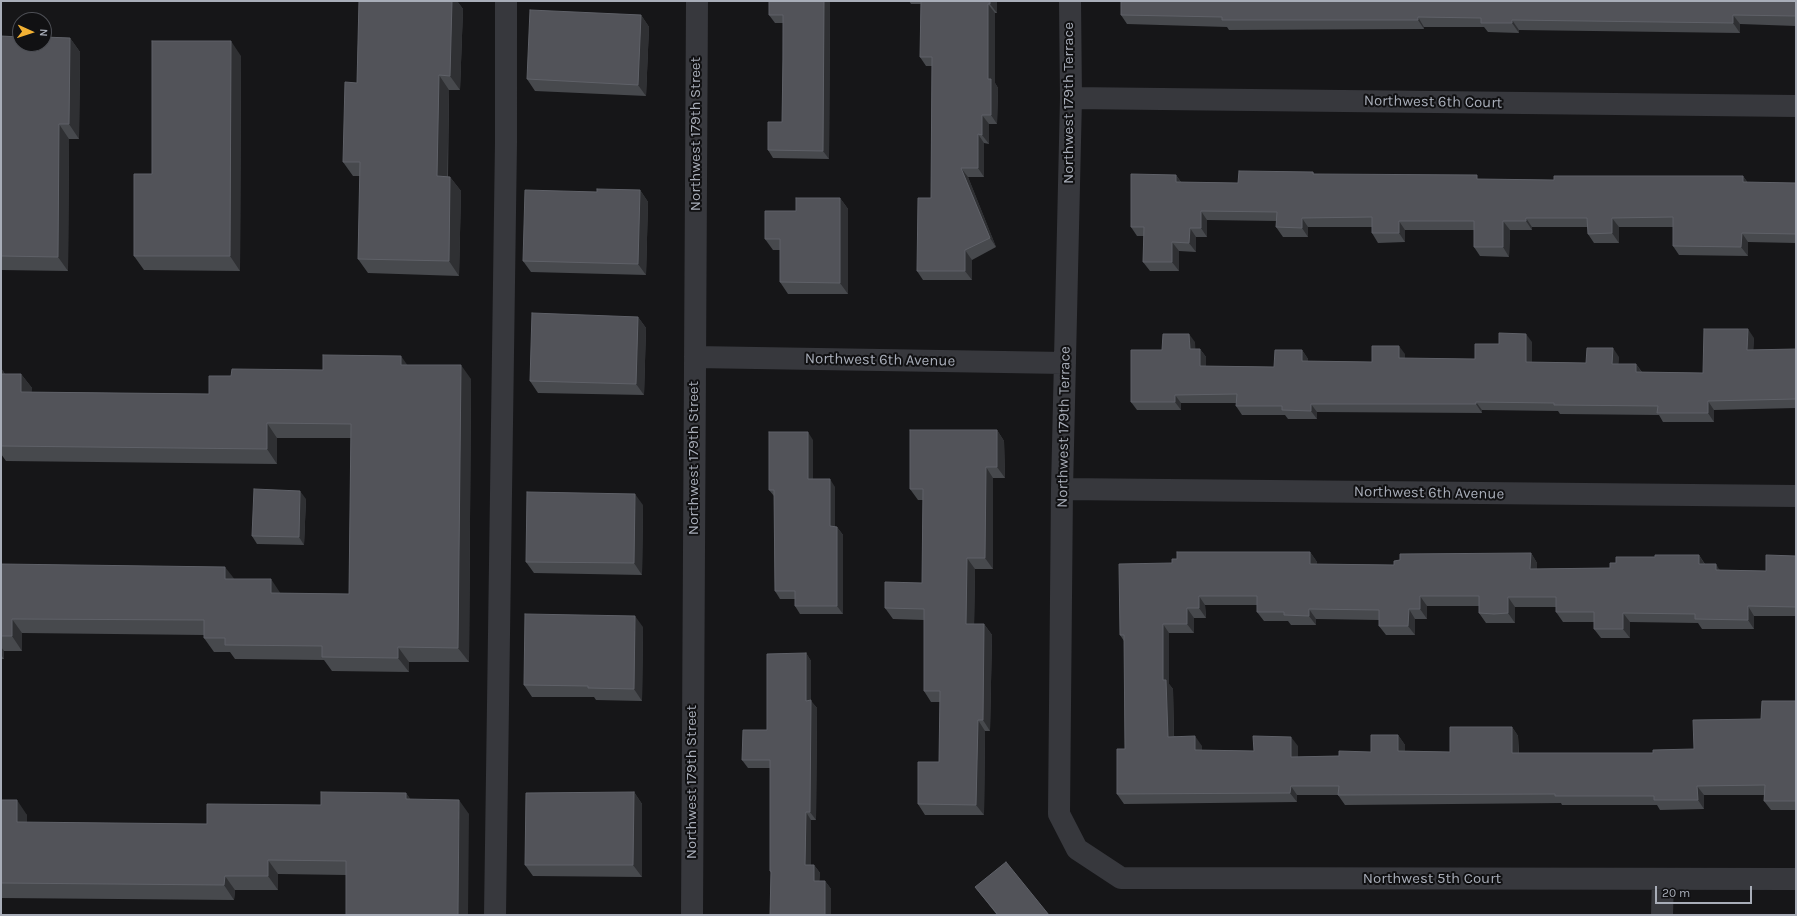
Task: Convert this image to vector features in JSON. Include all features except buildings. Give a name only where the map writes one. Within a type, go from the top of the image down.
[{"type":"street","points":[[496,915],[506,142],[506,1]]},
{"type":"street","name":"Northwest 179th Street","points":[[692,915],[697,1]]},
{"type":"street","name":"Northwest 179th Terrace","points":[[1070,1],[1071,98],[1062,489],[1059,814],[1077,849]]},
{"type":"street","name":"Northwest 6th Court","points":[[1071,98],[1796,106]]},
{"type":"street","name":"Northwest 6th Avenue","points":[[695,357],[1065,363]]},
{"type":"street","name":"Northwest 6th Avenue","points":[[1062,489],[1796,496]]},
{"type":"street","name":"Northwest 5th Court","points":[[1077,849],[1121,878],[1796,880]]},
{"type":"street","points":[[1662,879],[1662,915]]}]
